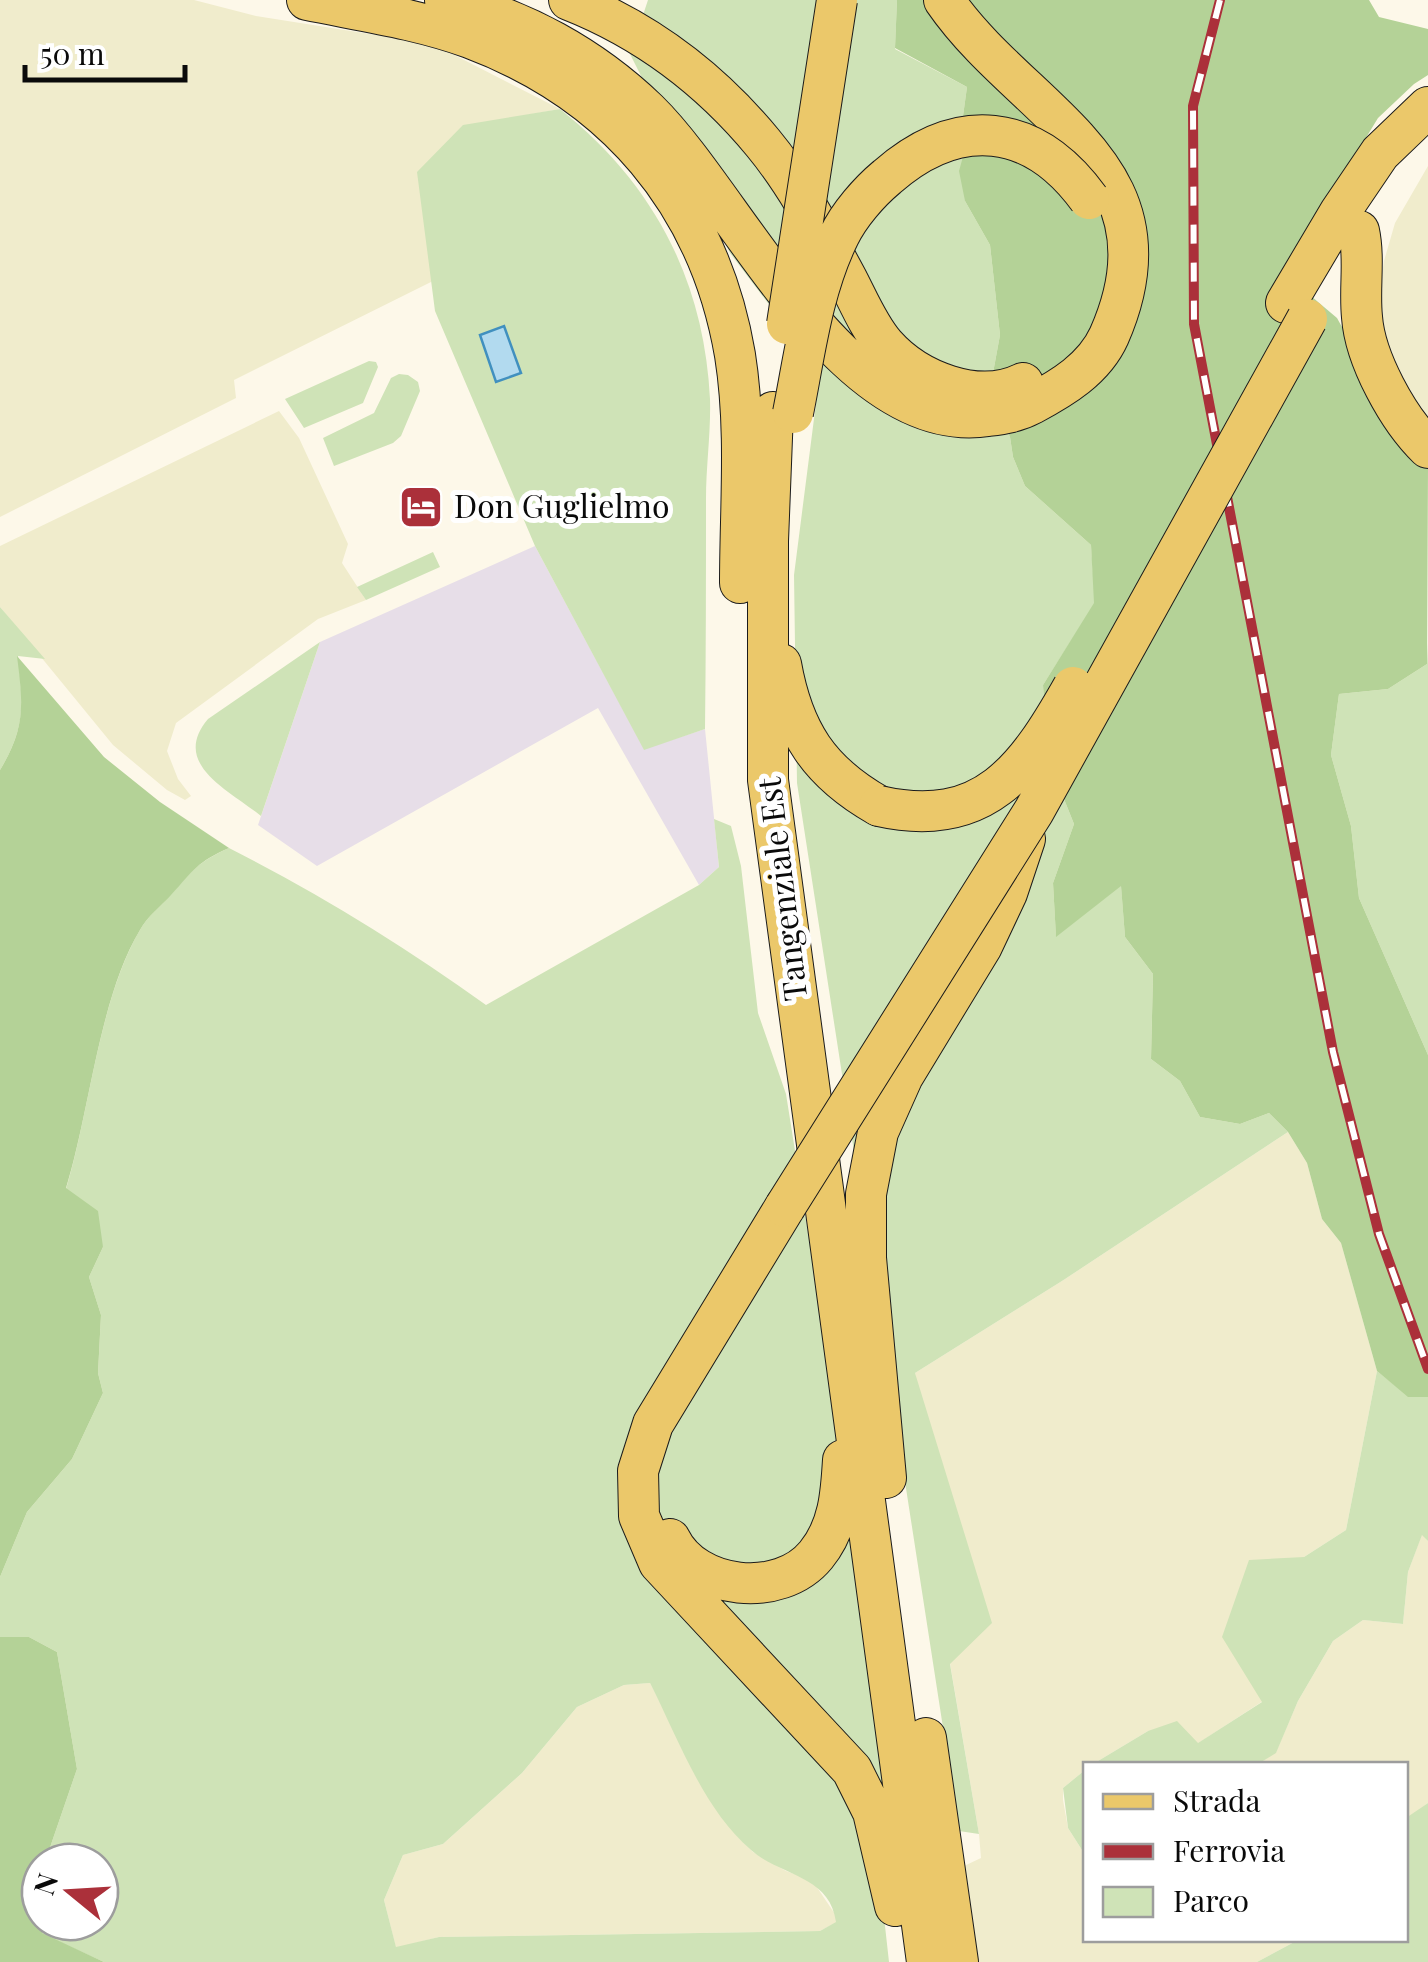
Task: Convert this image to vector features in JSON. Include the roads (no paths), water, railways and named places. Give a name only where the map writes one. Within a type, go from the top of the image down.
[{"type":"main road","points":[[306,0],[466,37],[555,79],[606,116],[655,166],[695,233],[720,293],[734,354],[769,411]]},
{"type":"main road","points":[[446,0],[511,20],[610,77],[683,147],[748,243],[800,308],[849,360],[895,396],[937,414],[976,418],[1019,412],[1082,373],[1105,344],[1121,310],[1130,265],[1126,221],[1105,172],[1085,146],[963,28],[944,0]]},
{"type":"main road","points":[[569,0],[628,28],[674,57],[724,100],[766,146],[818,225],[826,240],[834,254],[865,313],[885,345],[912,368],[946,385],[983,392],[1015,387],[1045,372],[1071,349],[1089,322],[1101,282],[1103,242],[1090,198],[1071,174],[1044,153],[1009,138],[966,135],[933,144],[904,162],[874,188],[840,232],[834,247],[828,262],[816,292],[769,411],[740,618],[768,780]]},
{"type":"main road","name":"Tangenziale Est","points":[[836,0],[769,411],[768,780],[903,1776]]},
{"type":"main road","points":[[909,1958],[873,1812],[852,1770],[659,1563],[639,1516],[638,1471],[653,1424],[1034,811],[1296,311],[1340,212],[1380,153],[1428,108]]},
{"type":"main road","points":[[768,540],[775,634],[784,682],[819,761],[846,787],[879,806],[906,812],[949,810],[989,796],[1023,765],[1052,724],[1296,311],[1359,231],[1428,118]]},
{"type":"main road","points":[[1359,231],[1362,323],[1371,354],[1386,390],[1428,448]]},
{"type":"main road","points":[[939,1962],[918,1900],[903,1776],[906,1735],[896,1576],[866,1258],[866,1194],[878,1132],[902,1076],[982,946],[1007,893],[1034,811]]},
{"type":"main road","points":[[785,1207],[682,1406],[666,1447],[658,1475],[656,1504],[674,1548],[696,1569],[743,1584],[770,1582],[815,1558],[834,1528],[841,1499],[848,1391]]},
{"type":"main road","points":[[896,1576],[913,1651],[958,1962]]},
{"type":"main road","points":[[909,1958],[918,1900]]},
{"type":"water","points":[[504,326],[521,373],[496,382],[480,335]]},
{"type":"railway","points":[[1220,0],[1193,106],[1194,324],[1333,1052],[1379,1234],[1428,1369]]},
{"type":"place","name":"Don Guglielmo","points":[[421,507]]}]
